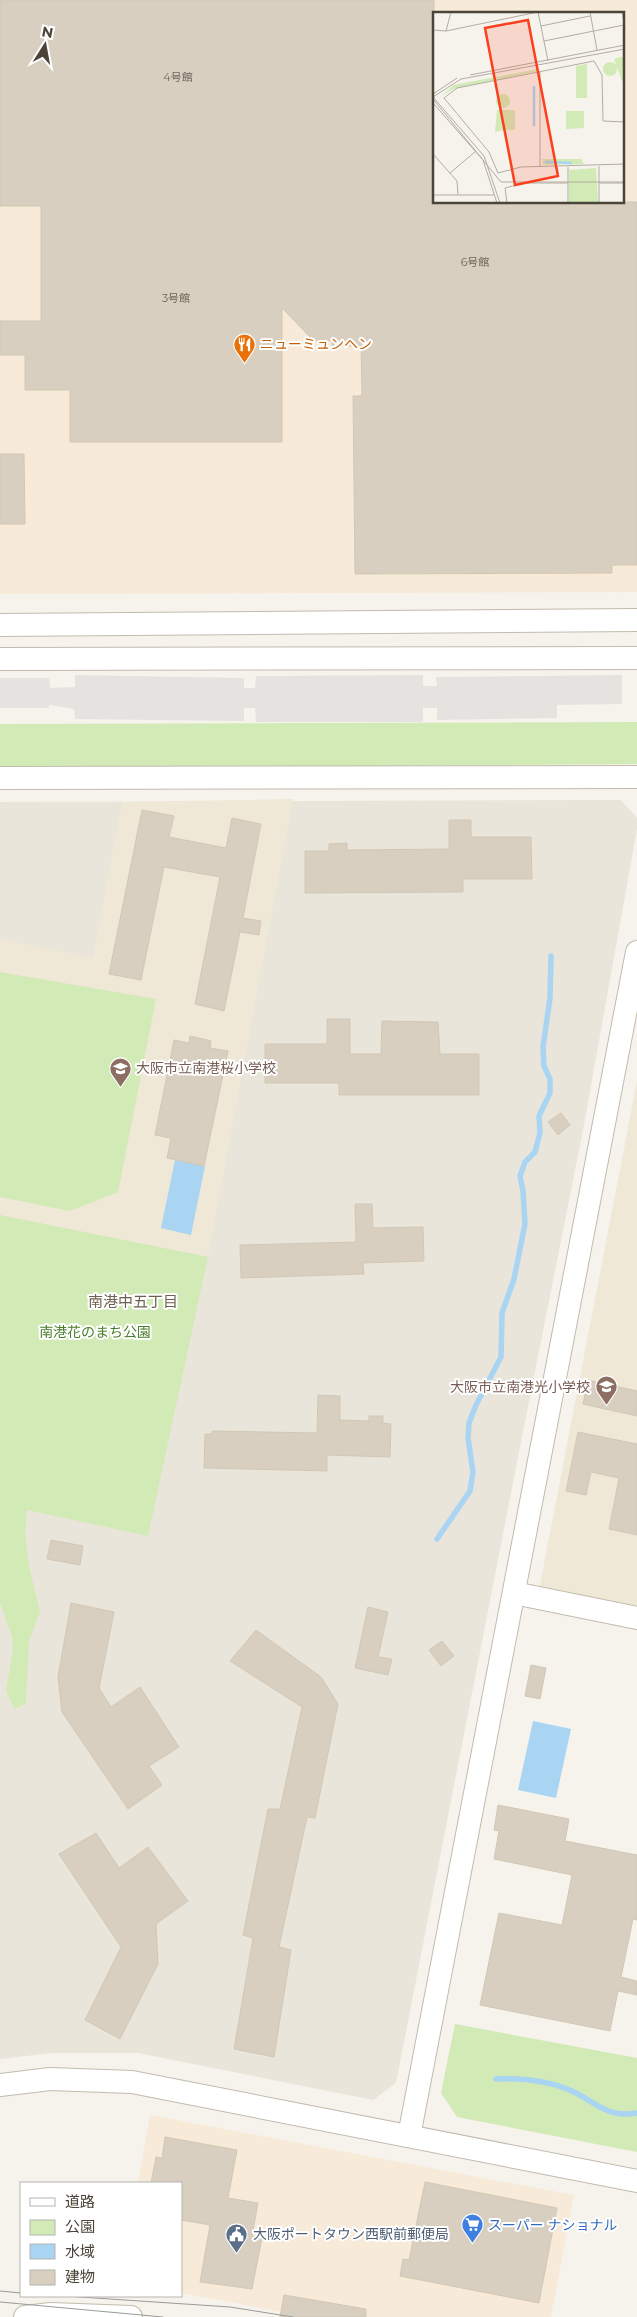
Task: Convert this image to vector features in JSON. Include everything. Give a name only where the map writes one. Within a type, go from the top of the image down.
[{"type":"street","points":[[0,625],[637,620]]},
{"type":"street","points":[[0,659],[637,658]]},
{"type":"street","points":[[0,778],[637,777]]},
{"type":"street","points":[[409,2136],[637,952]]},
{"type":"street","points":[[514,1593],[637,1618]]},
{"type":"street","points":[[0,2085],[50,2079],[132,2082],[637,2181]]},
{"type":"street","points":[[25,2317],[51,2314],[131,2317]]},
{"type":"shaded area","points":[[0,0],[637,0],[637,592],[0,594]]},
{"type":"shaded area","points":[[75,675],[244,678],[244,688],[255,688],[256,676],[423,675],[423,686],[437,686],[436,677],[622,675],[622,704],[557,705],[557,718],[437,720],[437,708],[423,708],[423,722],[256,722],[255,708],[244,708],[244,721],[75,719],[74,709],[49,705],[49,708],[0,708],[0,678],[49,678],[50,688],[75,687]]},
{"type":"shaded area","name":"大阪市立南港桜小学校","points":[[293,799],[208,1257],[0,1215],[0,939],[93,958],[122,802]]},
{"type":"shaded area","points":[[621,800],[637,818],[637,829],[584,1125],[396,2083],[373,2100],[138,2053],[52,2053],[0,2059],[0,802]]},
{"type":"shaded area","name":"大阪市立南港光小学校","points":[[637,1081],[637,1611],[539,1590]]},
{"type":"shaded area","points":[[150,2115],[574,2195],[551,2317],[309,2317],[182,2293],[182,2182],[138,2182]]},
{"type":"green space","points":[[637,722],[637,764],[0,769],[0,724]]},
{"type":"green space","points":[[0,972],[156,999],[118,1192],[70,1211],[0,1197]]},
{"type":"green space","name":"南港花のまち公園","points":[[0,1215],[208,1257],[148,1536],[27,1510],[25,1534],[29,1566],[40,1612],[29,1641],[26,1703],[15,1709],[6,1691],[13,1650],[12,1636],[0,1603]]},
{"type":"green space","points":[[455,2024],[637,2058],[637,2152],[457,2117],[441,2093]]},
{"type":"water","points":[[175,1160],[205,1166],[191,1235],[161,1228]]},
{"type":"water","points":[[533,1721],[571,1729],[556,1798],[518,1790]]},
{"type":"building","points":[[0,0],[434,0],[433,204],[624,204],[624,202],[637,202],[637,565],[612,565],[612,573],[355,574],[353,396],[362,396],[361,346],[332,346],[332,341],[313,340],[282,308],[282,442],[70,442],[70,390],[25,390],[25,355],[0,355],[0,321],[41,321],[41,206],[0,206]]},
{"type":"building","points":[[0,454],[24,454],[25,524],[0,524]]},
{"type":"building","points":[[142,810],[174,816],[169,837],[226,848],[232,818],[261,824],[243,918],[261,921],[259,935],[240,932],[224,1011],[195,1004],[220,877],[164,867],[141,980],[109,974]]},
{"type":"building","points":[[449,820],[471,820],[471,837],[531,837],[532,879],[463,879],[463,892],[305,893],[305,851],[329,851],[329,844],[347,843],[347,850],[449,849]]},
{"type":"building","points":[[327,1019],[350,1019],[350,1054],[381,1054],[382,1021],[438,1022],[440,1054],[479,1054],[479,1095],[339,1095],[339,1083],[265,1083],[265,1044],[327,1044]]},
{"type":"building","points":[[190,1036],[211,1041],[210,1048],[228,1051],[204,1166],[167,1158],[171,1138],[155,1135],[174,1040],[189,1043]]},
{"type":"building","points":[[561,1113],[570,1125],[558,1135],[548,1122]]},
{"type":"building","points":[[355,1204],[372,1204],[373,1228],[423,1227],[424,1261],[363,1263],[364,1274],[241,1278],[240,1245],[356,1242]]},
{"type":"building","points":[[588,1380],[637,1391],[637,1416],[583,1404]]},
{"type":"building","points":[[318,1395],[340,1396],[340,1420],[369,1421],[369,1416],[383,1416],[383,1423],[391,1424],[390,1457],[327,1455],[327,1471],[204,1468],[205,1434],[212,1434],[212,1431],[317,1433]]},
{"type":"building","points":[[578,1432],[637,1444],[637,1535],[609,1529],[619,1478],[591,1472],[586,1495],[566,1491]]},
{"type":"building","points":[[51,1540],[83,1546],[80,1565],[47,1559]]},
{"type":"building","points":[[71,1603],[114,1612],[99,1688],[111,1707],[140,1687],[179,1747],[149,1766],[162,1785],[128,1809],[62,1712],[58,1677]]},
{"type":"building","points":[[368,1607],[388,1612],[378,1657],[392,1659],[388,1675],[355,1668]]},
{"type":"building","points":[[256,1630],[321,1677],[338,1704],[315,1818],[307,1817],[279,1947],[291,1950],[274,2057],[234,2049],[253,1938],[243,1935],[268,1809],[280,1809],[302,1707],[230,1661]]},
{"type":"building","points":[[442,1641],[454,1656],[441,1666],[429,1650]]},
{"type":"building","points":[[531,1665],[546,1668],[540,1699],[525,1696]]},
{"type":"building","points":[[498,1805],[569,1819],[565,1841],[637,1855],[637,1920],[633,1919],[621,1977],[637,1981],[637,1995],[618,1991],[610,2031],[480,2005],[499,1913],[562,1925],[572,1875],[494,1859],[499,1831],[494,1830]]},
{"type":"building","points":[[96,1833],[119,1868],[148,1847],[188,1901],[156,1924],[158,1964],[120,2039],[85,2020],[121,1947],[59,1854]]},
{"type":"building","points":[[165,2137],[237,2150],[228,2198],[258,2203],[252,2236],[262,2238],[252,2289],[200,2282],[210,2225],[182,2220],[182,2182],[151,2182],[156,2157],[162,2158]]},
{"type":"building","points":[[425,2182],[557,2208],[539,2303],[400,2276],[403,2259],[409,2260]]},
{"type":"building","points":[[284,2295],[366,2309],[366,2317],[280,2317]]},
{"type":"waterway","points":[[437,1539],[470,1491],[473,1472],[468,1438],[469,1423],[476,1405],[501,1357],[502,1313],[514,1279],[525,1224],[520,1176],[525,1162],[535,1152],[540,1133],[539,1116],[550,1093],[550,1079],[544,1066],[543,1047],[550,998],[551,956]]},
{"type":"waterway","points":[[496,2079],[517,2079],[547,2083],[576,2093],[611,2112],[619,2114],[637,2113]]},
{"type":"tram line","points":[[0,2291],[20,2293]]},
{"type":"tram line","points":[[80,2297],[230,2307],[293,2317]]},
{"type":"tram line","points":[[0,2302],[163,2317]]},
{"type":"place","name":"ニューミュンヘン","points":[[244,363]]},
{"type":"place","name":"大阪市立南港桜小学校","points":[[120,1087]]},
{"type":"place","name":"大阪市立南港光小学校","points":[[606,1406]]},
{"type":"place","name":"スーパー ナショナル","points":[[472,2244]]},
{"type":"place","name":"大阪ポートタウン西駅前郵便局","points":[[237,2253]]},
{"type":"district","name":"南港中五丁目","points":[[133,1301]]}]
